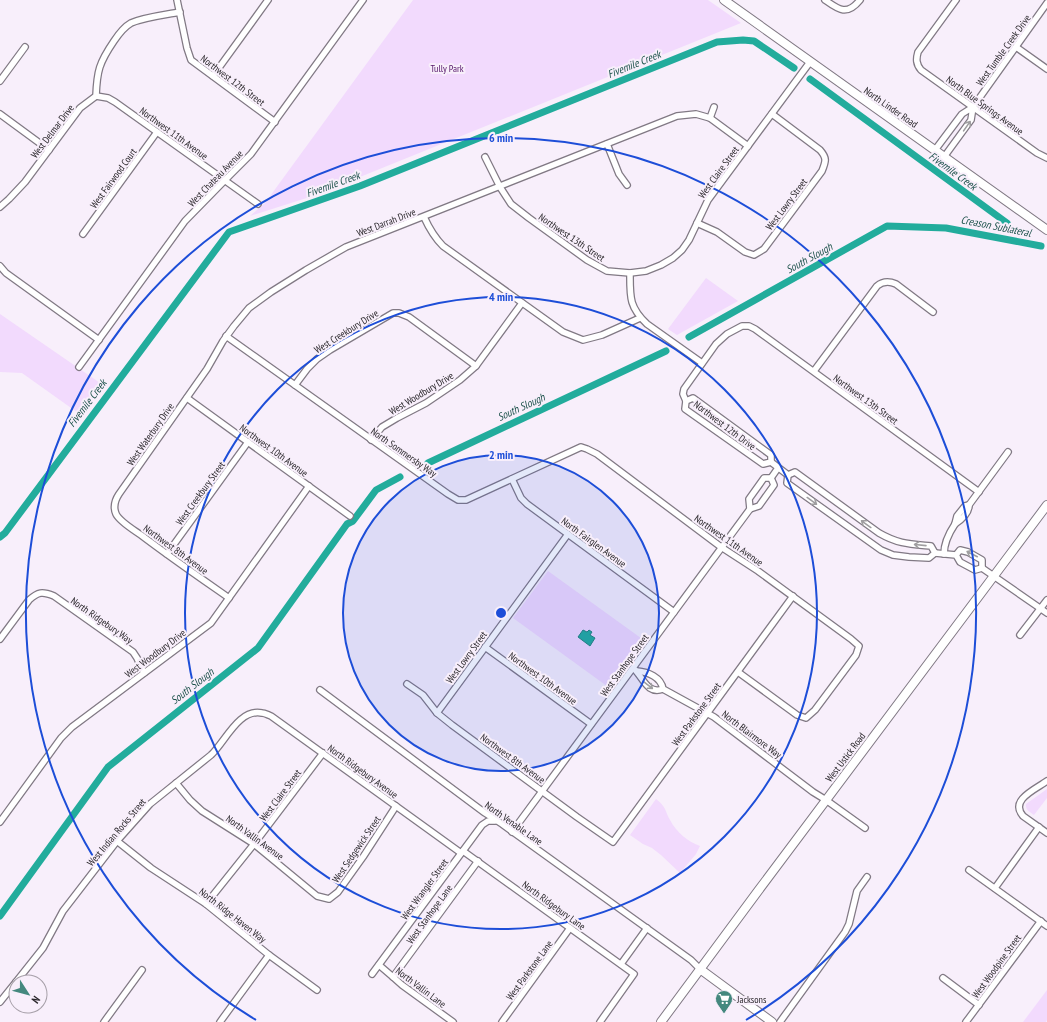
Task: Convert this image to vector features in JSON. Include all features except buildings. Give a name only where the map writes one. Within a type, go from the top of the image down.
[{"type":"main road","name":"North Linder Road","points":[[724,0],[1047,230]]},
{"type":"main road","name":"West Ustick Road","points":[[661,1022],[1047,505]]},
{"type":"main road","points":[[700,969],[772,1022]]},
{"type":"street","name":"Northwest 12th Street","points":[[177,0],[191,60],[275,122]]},
{"type":"street","points":[[213,76],[268,0]]},
{"type":"street","name":"West Chateau Avenue","points":[[79,367],[185,222],[224,180],[251,154],[363,0]]},
{"type":"street","points":[[825,0],[838,9],[846,10],[854,7],[860,0]]},
{"type":"street","name":"North Blue Springs Avenue","points":[[956,0],[918,52],[916,63],[921,70],[1037,153],[1047,158]]},
{"type":"street","name":"West Tumble Creek Drive","points":[[934,150],[962,114],[973,107],[1047,4]]},
{"type":"street","points":[[96,96],[99,67],[104,55],[120,32],[129,24],[180,12]]},
{"type":"street","points":[[0,81],[25,47]]},
{"type":"street","points":[[1016,47],[1047,69]]},
{"type":"street","name":"West Claire Street","points":[[630,273],[646,271],[661,265],[673,258],[682,250],[689,240],[708,200],[810,62]]},
{"type":"street","name":"Northwest 11th Avenue","points":[[96,96],[108,98],[258,204]]},
{"type":"street","name":"West Delmar Drive","points":[[0,207],[26,182],[80,108],[96,96]]},
{"type":"street","points":[[710,118],[714,107]]},
{"type":"street","name":"West Tumble Creek Drive","points":[[944,157],[971,120],[973,107]]},
{"type":"street","points":[[0,114],[49,150]]},
{"type":"street","name":"West Darrah Drive","points":[[207,369],[226,336],[249,308],[271,292],[346,247],[677,116],[696,114],[710,118],[748,146]]},
{"type":"street","name":"West Lowry Street","points":[[697,223],[717,232],[745,252],[754,255],[764,249],[769,243],[822,171],[826,158],[824,154],[772,114]]},
{"type":"street","name":"West Fairwood Court","points":[[83,234],[157,132]]},
{"type":"street","points":[[607,144],[619,174],[627,185]]},
{"type":"street","name":"Northwest 13th Street","points":[[485,157],[500,187],[511,204],[587,260],[607,271],[630,273]]},
{"type":"street","points":[[424,217],[436,240],[442,246],[563,332],[583,340],[602,335],[640,318]]},
{"type":"street","points":[[0,266],[6,273],[99,340]]},
{"type":"street","points":[[630,273],[632,306],[640,318],[702,363],[684,389],[683,394],[686,401]]},
{"type":"street","points":[[814,372],[877,286],[881,283],[891,282],[896,284],[933,312]]},
{"type":"street","name":"West Woodbury Drive","points":[[371,440],[382,427],[426,403],[460,380],[476,366],[522,303]]},
{"type":"street","name":"West Creekbury Drive","points":[[295,385],[318,359],[330,350],[393,313],[399,313],[409,317],[476,366]]},
{"type":"street","name":"Northwest 13th Street","points":[[702,363],[716,344],[728,334],[742,326],[749,326],[756,329],[979,492]]},
{"type":"street","name":"North Sommersby Way","points":[[226,336],[371,440],[458,500],[466,500],[581,447],[587,449]]},
{"type":"street","name":"West Waterbury Drive","points":[[115,512],[115,500],[207,369]]},
{"type":"street","name":"Northwest 10th Avenue","points":[[186,398],[350,516]]},
{"type":"street","name":"Northwest 12th Drive","points":[[771,462],[763,464],[685,408],[686,401],[693,398],[771,455],[771,462],[778,468],[788,474],[795,472],[879,533],[900,543],[931,546],[935,553]]},
{"type":"street","name":"West Creekbury Street","points":[[167,554],[248,442]]},
{"type":"street","name":"Northwest 11th Avenue","points":[[587,449],[597,454],[721,547],[794,596],[851,638],[859,646],[856,655],[815,710],[806,718],[797,715],[738,672]]},
{"type":"street","points":[[944,554],[944,547],[955,524],[957,516],[965,506],[969,505],[1008,452]]},
{"type":"street","name":"West Stanhope Street","points":[[771,478],[778,468]]},
{"type":"street","name":"Northwest 12th Drive","points":[[788,474],[787,483],[881,550],[893,555],[909,557],[929,558],[935,553],[956,555]]},
{"type":"street","name":"West Stanhope Street","points":[[750,509],[749,499],[764,478],[771,478]]},
{"type":"street","name":"West Stanhope Street","points":[[512,832],[591,724],[635,669],[721,547],[750,509],[759,506],[774,486],[771,478]]},
{"type":"street","name":"North Fairglen Avenue","points":[[512,479],[521,498],[527,504],[674,612]]},
{"type":"street","name":"West Woodbury Drive","points":[[0,822],[66,732],[211,622],[309,486]]},
{"type":"street","name":"Northwest 8th Avenue","points":[[115,512],[121,520],[229,598]]},
{"type":"street","name":"West Lowry Street","points":[[437,712],[568,534]]},
{"type":"street","name":"Northwest 12th Drive","points":[[956,555],[960,550],[968,552],[982,560],[982,568]]},
{"type":"street","name":"Northwest 12th Drive","points":[[956,555],[960,562],[975,570],[982,568],[1047,613]]},
{"type":"street","name":"North Ridgebury Way","points":[[0,639],[29,600],[40,593],[47,593],[54,596],[133,652],[144,673]]},
{"type":"street","name":"West Parkstone Street","points":[[613,842],[794,596]]},
{"type":"street","points":[[1020,635],[1047,600]]},
{"type":"street","name":"Northwest 10th Avenue","points":[[485,647],[591,724]]},
{"type":"street","name":"North Blairmore Way","points":[[635,669],[648,687],[658,691],[663,689],[716,718],[813,792],[865,828]]},
{"type":"street","name":"North Blairmore Way","points":[[635,669],[645,671],[655,676],[663,685],[663,689]]},
{"type":"street","name":"Northwest 8th Avenue","points":[[407,684],[423,695],[437,712],[613,842]]},
{"type":"street","name":"North Venable Lane","points":[[320,690],[495,821],[647,928],[700,969]]},
{"type":"street","name":"North Ridgebury Avenue","points":[[252,713],[261,712],[271,716],[462,852]]},
{"type":"street","name":"West Indian Rocks Street","points":[[22,974],[43,948],[63,911],[117,841],[150,804],[212,755],[238,721],[252,713]]},
{"type":"street","name":"West Claire Street","points":[[206,904],[323,753]]},
{"type":"street","points":[[1047,782],[1024,797],[1020,801],[1018,808],[1023,816],[1047,833]]},
{"type":"street","name":"North Vallin Avenue","points":[[176,783],[190,800],[202,811],[254,844],[316,896],[329,899]]},
{"type":"street","name":"West Sedgewick Street","points":[[329,899],[338,892],[396,806]]},
{"type":"street","name":"West Wrangler Street","points":[[372,974],[482,825],[488,821],[495,821]]},
{"type":"street","points":[[995,888],[1039,828]]},
{"type":"street","name":"North Ridge Haven Way","points":[[117,841],[151,868],[206,904],[269,956],[317,990]]},
{"type":"street","name":"North Ridgebury Lane","points":[[462,852],[478,861],[634,974],[600,1022]]},
{"type":"street","name":"West Stanhope Lane","points":[[393,977],[478,861]]},
{"type":"street","points":[[969,870],[1047,926]]},
{"type":"street","points":[[780,1022],[845,932],[849,924],[857,891],[867,878]]},
{"type":"street","name":"West Woodpine Street","points":[[966,1022],[1041,921]]},
{"type":"street","name":"West Parkstone Lane","points":[[502,1022],[570,928]]},
{"type":"street","points":[[620,964],[647,928]]},
{"type":"street","points":[[220,1022],[269,956]]},
{"type":"street","name":"North Vallin Lane","points":[[379,966],[402,985],[453,1022]]},
{"type":"street","points":[[104,1022],[142,970]]},
{"type":"street","points":[[943,978],[979,1005]]},
{"type":"street","name":"West Indian Rocks Street","points":[[0,1002],[8,992]]},
{"type":"green space","name":"Tully Park","points":[[413,0],[708,0],[741,23],[313,196],[250,216],[265,203]]},
{"type":"green space","points":[[706,278],[738,301],[677,335],[668,329]]},
{"type":"green space","points":[[0,314],[103,385],[81,415],[22,373],[0,372]]},
{"type":"green space","points":[[548,571],[645,641],[611,689],[513,618]]},
{"type":"green space","points":[[1047,789],[1047,798],[1034,815],[1029,812],[1026,804]]},
{"type":"green space","points":[[656,799],[664,807],[679,833],[691,842],[700,846],[696,854],[680,873],[652,848],[630,835]]},
{"type":"green space","points":[[1047,990],[1046,1022],[1023,1022]]},
{"type":"shaded area","points":[[583,630],[587,632],[589,630],[592,632],[590,635],[595,638],[590,646],[578,637]]},
{"type":"waterway","name":"Fivemile Creek","points":[[0,537],[5,533],[229,232],[360,186],[717,42],[743,40],[754,41],[794,68]]},
{"type":"waterway","name":"Fivemile Creek","points":[[810,79],[1007,223]]},
{"type":"waterway","name":"South Slough","points":[[689,337],[887,226],[946,228],[1041,246]]},
{"type":"waterway","name":"South Slough","points":[[428,463],[666,351]]},
{"type":"waterway","name":"South Slough","points":[[0,916],[108,767],[258,648],[347,524],[353,521],[376,490],[400,477]]},
{"type":"place","name":"Jacksons","points":[[724,1014]]},
{"type":"water label","name":"Creason Sublateral","points":[[996,226]]}]
